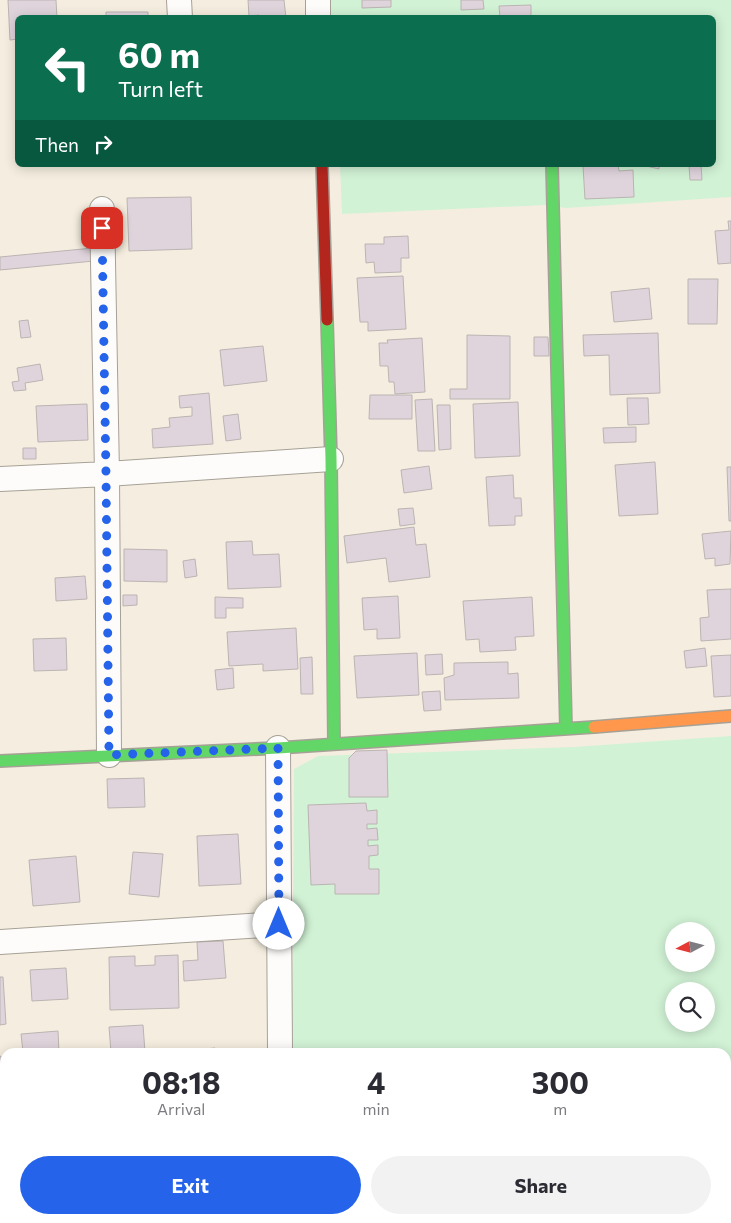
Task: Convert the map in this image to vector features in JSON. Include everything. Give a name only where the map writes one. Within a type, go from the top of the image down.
[{"type":"street","points":[[179,0],[180,15]]},
{"type":"street","points":[[318,0],[318,15]]},
{"type":"street","points":[[322,167],[332,460],[334,744]]},
{"type":"street","points":[[552,167],[566,729]]},
{"type":"street","points":[[102,209],[109,755]]},
{"type":"street","points":[[0,479],[332,460]]},
{"type":"street","points":[[0,761],[278,748],[731,716]]},
{"type":"street","points":[[278,748],[280,1048]]},
{"type":"street","points":[[0,942],[279,924]]},
{"type":"green space","points":[[330,0],[731,0],[731,197],[566,208],[546,205],[342,214],[340,167],[716,167],[716,15],[330,15]]},
{"type":"green space","points":[[731,736],[731,1048],[292,1048],[294,769],[318,756],[574,747]]},
{"type":"building","points":[[8,0],[56,0],[57,15],[15,15],[15,39],[10,40]]},
{"type":"building","points":[[248,0],[284,0],[286,15],[249,15]]},
{"type":"building","points":[[362,0],[391,0],[391,7],[362,8]]},
{"type":"building","points":[[461,0],[483,0],[484,9],[461,10]]},
{"type":"building","points":[[531,5],[531,15],[500,15],[499,6]]},
{"type":"building","points":[[106,12],[148,12],[148,15],[106,15]]},
{"type":"building","points":[[583,167],[618,167],[619,171],[633,170],[634,197],[585,199]]},
{"type":"building","points":[[689,167],[701,167],[702,180],[690,180]]},
{"type":"building","points":[[191,197],[192,249],[129,251],[127,198]]},
{"type":"building","points":[[728,221],[731,221],[731,263],[718,264],[715,231],[729,230]]},
{"type":"building","points":[[408,236],[409,258],[401,258],[401,272],[375,273],[374,262],[366,263],[365,244],[384,244],[384,237]]},
{"type":"building","points":[[93,248],[94,261],[0,270],[0,257]]},
{"type":"building","points":[[403,276],[406,329],[368,331],[368,322],[360,322],[357,278]]},
{"type":"building","points":[[688,279],[718,279],[717,324],[688,324]]},
{"type":"building","points":[[649,288],[652,319],[614,322],[611,292]]},
{"type":"building","points":[[28,320],[31,337],[21,338],[19,321]]},
{"type":"building","points":[[658,333],[660,393],[610,395],[609,355],[584,356],[583,335]]},
{"type":"building","points":[[467,335],[510,336],[510,399],[450,399],[450,389],[467,389]]},
{"type":"building","points":[[534,337],[548,337],[549,356],[534,356]]},
{"type":"building","points":[[422,338],[425,392],[395,394],[394,382],[389,382],[388,366],[380,366],[379,343],[388,343],[387,340]]},
{"type":"building","points":[[263,346],[267,381],[224,386],[220,350]]},
{"type":"building","points":[[40,364],[43,380],[25,383],[26,390],[14,391],[12,382],[19,381],[17,368]]},
{"type":"building","points":[[209,393],[213,444],[153,448],[152,429],[170,427],[169,418],[192,416],[192,407],[180,408],[179,396]]},
{"type":"building","points":[[370,395],[412,395],[412,419],[369,419]]},
{"type":"building","points":[[627,398],[648,398],[649,424],[628,425]]},
{"type":"building","points":[[432,399],[435,451],[418,451],[415,400]]},
{"type":"building","points":[[518,402],[520,456],[475,458],[473,404]]},
{"type":"building","points":[[87,404],[88,440],[38,442],[36,406]]},
{"type":"building","points":[[437,405],[450,405],[451,449],[439,450]]},
{"type":"building","points":[[238,414],[241,439],[226,441],[223,416]]},
{"type":"building","points":[[636,427],[636,442],[604,443],[603,428]]},
{"type":"building","points":[[23,448],[36,448],[36,459],[23,459]]},
{"type":"building","points":[[655,462],[658,514],[619,516],[615,465]]},
{"type":"building","points":[[429,466],[432,489],[404,493],[401,470]]},
{"type":"building","points":[[727,467],[731,467],[731,521],[729,521]]},
{"type":"building","points":[[513,475],[514,498],[521,498],[522,516],[515,516],[515,525],[489,526],[486,477]]},
{"type":"building","points":[[413,508],[415,524],[400,526],[398,509]]},
{"type":"building","points":[[414,527],[416,545],[426,544],[430,577],[389,582],[386,558],[347,563],[344,536]]},
{"type":"building","points":[[731,531],[730,564],[715,566],[715,558],[705,559],[702,534]]},
{"type":"building","points":[[252,541],[253,555],[279,554],[281,587],[228,589],[226,542]]},
{"type":"building","points":[[124,549],[167,550],[167,582],[124,581]]},
{"type":"building","points":[[195,559],[197,576],[185,578],[183,561]]},
{"type":"building","points":[[85,576],[87,599],[56,601],[55,578]]},
{"type":"building","points":[[731,589],[731,639],[701,641],[700,618],[709,617],[707,590]]},
{"type":"building","points":[[123,595],[137,595],[137,605],[123,606]]},
{"type":"building","points":[[398,596],[400,638],[377,639],[377,629],[364,630],[362,598]]},
{"type":"building","points":[[215,597],[243,598],[243,608],[226,608],[226,618],[215,618]]},
{"type":"building","points":[[532,597],[534,636],[515,637],[516,650],[480,652],[479,639],[466,640],[463,601]]},
{"type":"building","points":[[296,628],[298,669],[263,671],[263,664],[229,666],[227,632]]},
{"type":"building","points":[[66,638],[67,670],[34,671],[33,639]]},
{"type":"building","points":[[705,648],[707,666],[686,668],[684,651]]},
{"type":"building","points":[[417,653],[419,695],[357,698],[354,656]]},
{"type":"building","points":[[442,654],[443,674],[426,675],[425,655]]},
{"type":"building","points":[[731,655],[731,696],[714,697],[711,656]]},
{"type":"building","points":[[312,657],[313,694],[301,694],[300,658]]},
{"type":"building","points":[[508,662],[508,674],[518,673],[519,698],[445,700],[444,678],[454,675],[454,663]]},
{"type":"building","points":[[233,668],[234,688],[217,690],[215,670]]},
{"type":"building","points":[[440,691],[441,710],[424,711],[422,692]]},
{"type":"building","points":[[387,750],[388,797],[349,797],[349,758],[356,751]]},
{"type":"building","points":[[144,778],[145,807],[108,808],[107,779]]},
{"type":"building","points":[[366,803],[367,811],[377,810],[377,824],[367,824],[367,829],[377,828],[378,840],[368,840],[368,846],[378,845],[378,855],[369,856],[369,869],[379,869],[379,894],[335,894],[335,884],[311,885],[308,805]]},
{"type":"building","points":[[238,834],[241,884],[199,886],[197,836]]},
{"type":"building","points":[[133,852],[163,854],[159,897],[129,894]]},
{"type":"building","points":[[76,856],[80,902],[33,906],[29,860]]},
{"type":"building","points":[[223,941],[226,978],[184,981],[183,961],[198,960],[197,942]]},
{"type":"building","points":[[178,955],[179,1008],[110,1010],[109,957],[135,956],[135,966],[155,965],[155,956]]},
{"type":"building","points":[[66,968],[68,999],[32,1001],[30,970]]},
{"type":"building","points":[[0,977],[3,977],[6,1024],[0,1025]]},
{"type":"building","points":[[143,1025],[145,1048],[111,1048],[109,1027]]},
{"type":"building","points":[[58,1031],[59,1048],[23,1048],[21,1034]]},
{"type":"traffic: fast","points":[[552,167],[566,729]]},
{"type":"traffic: fast","points":[[327,320],[331,459],[334,744]]},
{"type":"traffic: fast","points":[[0,761],[278,748],[594,727]]},
{"type":"traffic: slow","points":[[594,727],[731,716]]},
{"type":"traffic: jam","points":[[322,167],[327,320]]},
{"type":"route","points":[[102,228],[109,755],[278,748],[279,924]]}]
